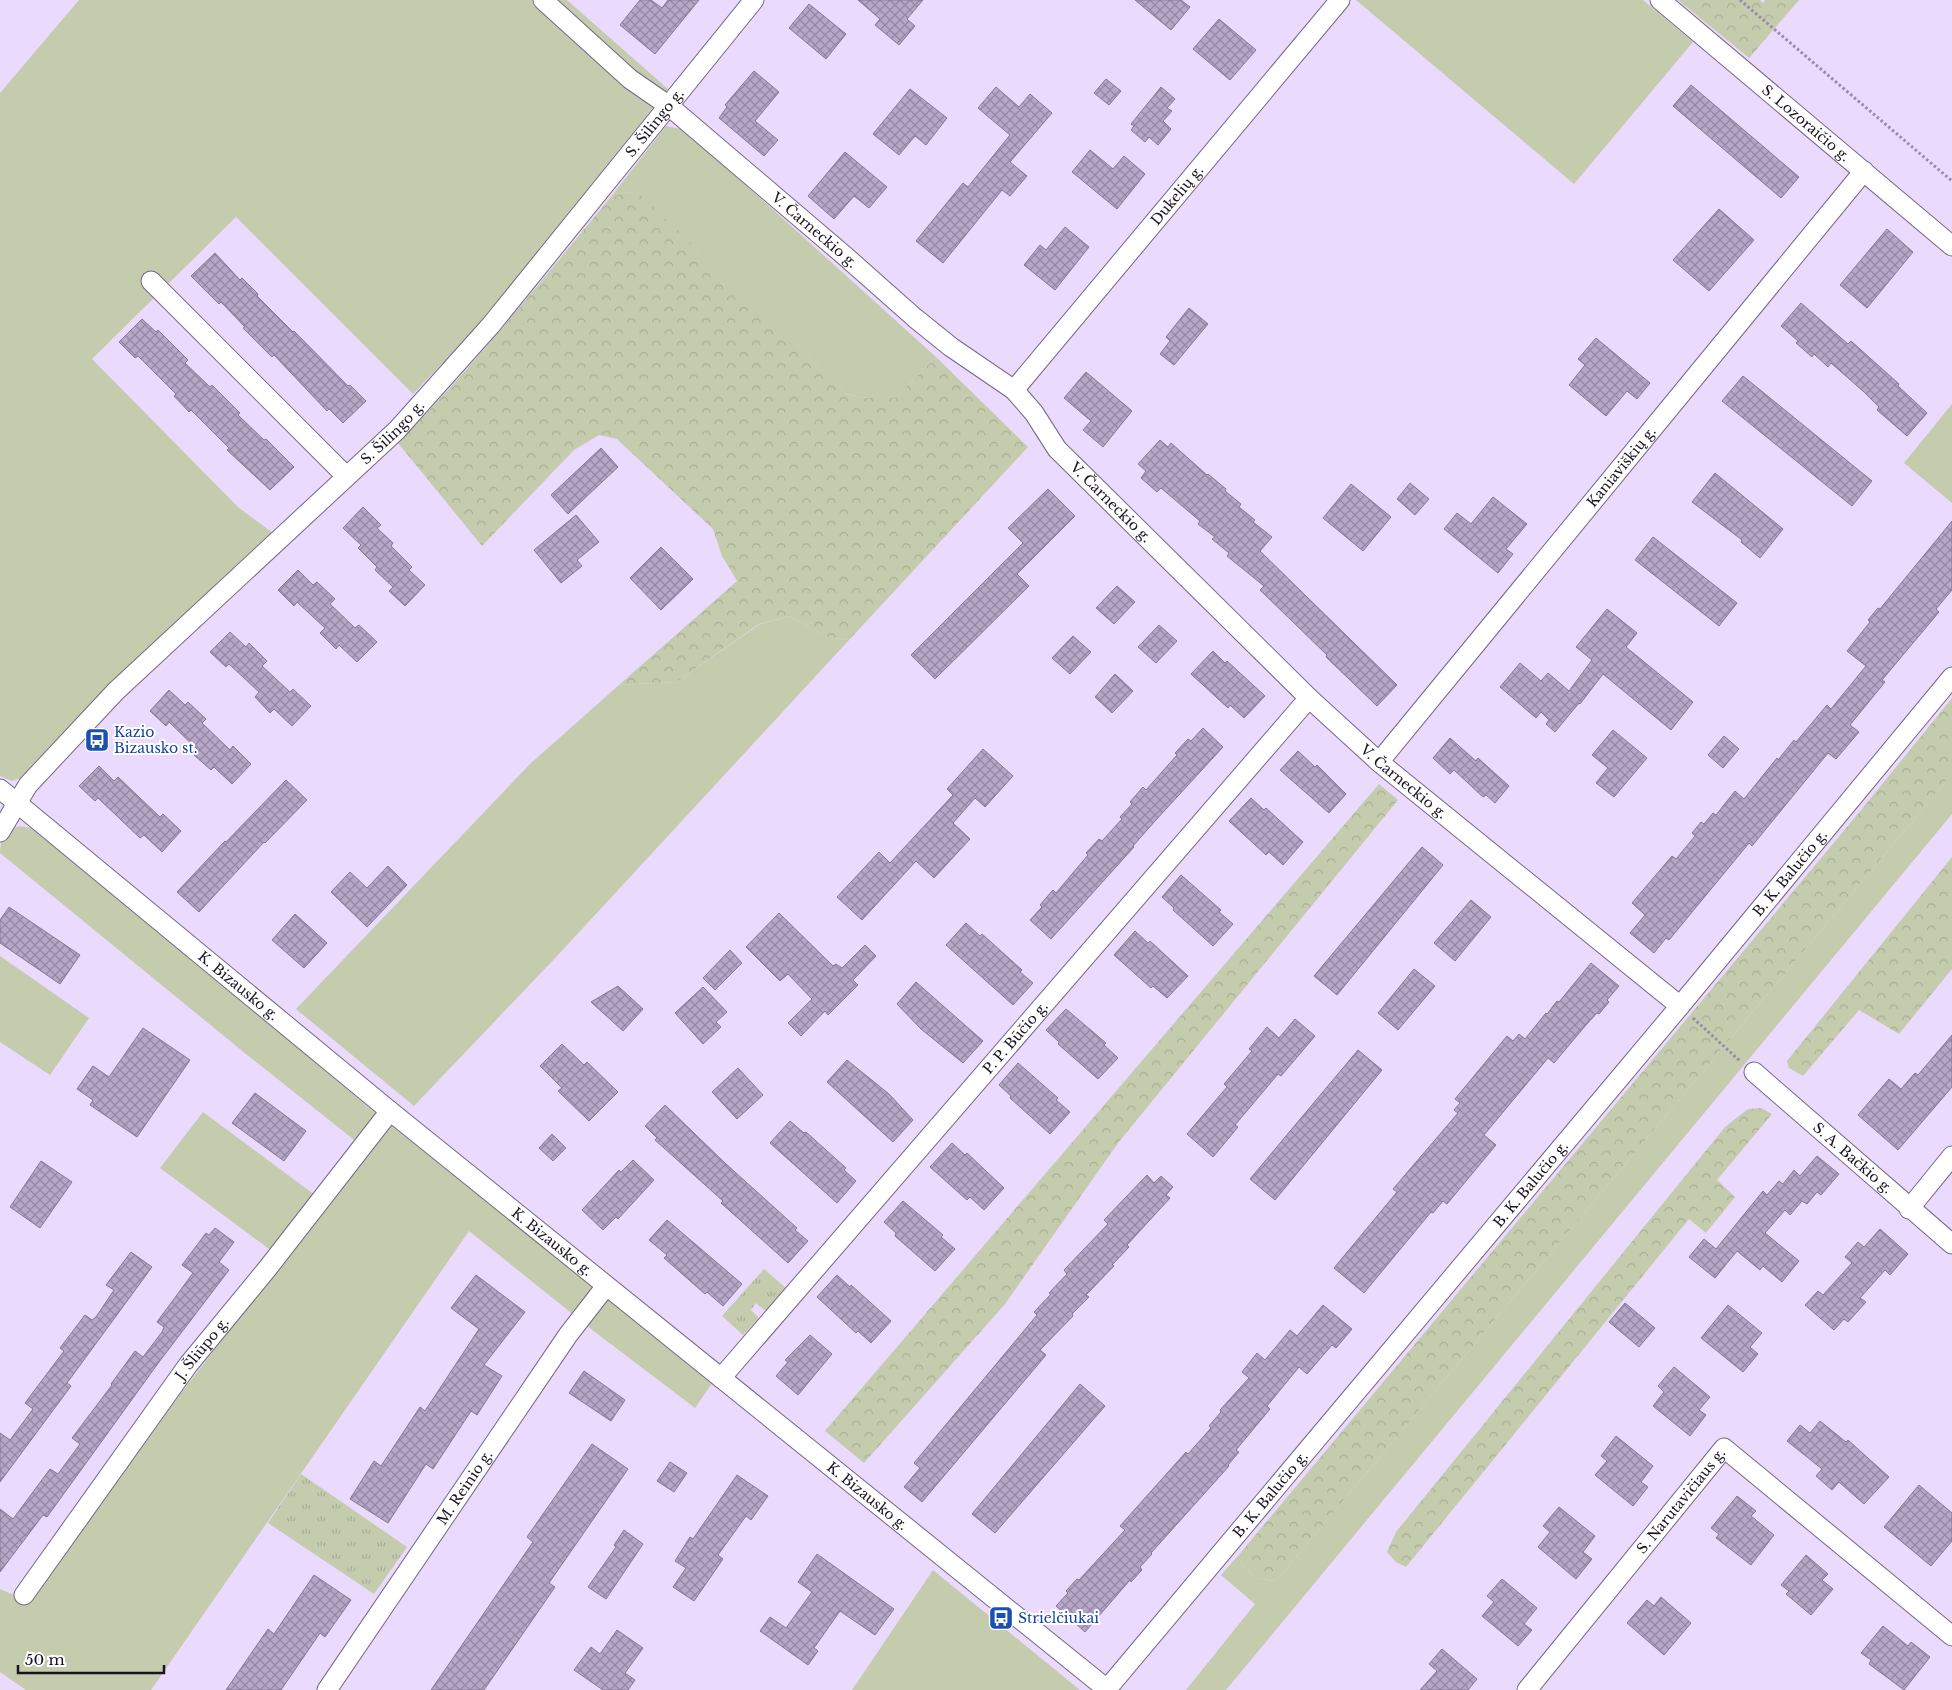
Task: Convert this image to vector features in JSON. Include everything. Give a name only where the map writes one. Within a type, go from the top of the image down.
[{"type":"street","name":"V. Čarneckio g.","points":[[543,0],[630,79],[669,106],[915,318],[951,347],[1014,390],[1034,413],[1057,449],[1309,698],[1379,762],[1680,1006]]},
{"type":"street","name":"S. Šilingo g.","points":[[0,832],[28,785],[116,691],[397,430],[491,325],[754,0]]},
{"type":"street","name":"Dukelių g.","points":[[1014,390],[1340,0]]},
{"type":"street","name":"S. Lozoraičio g.","points":[[1660,0],[1952,246]]},
{"type":"street","name":"Kaniaviškių g.","points":[[1379,762],[1864,171]]},
{"type":"street","points":[[151,280],[346,476]]},
{"type":"street","name":"B. K. Balučio g.","points":[[1108,1690],[1397,1341],[1680,1006],[1952,677]]},
{"type":"street","name":"P. P. Būčio g.","points":[[721,1378],[1309,698]]},
{"type":"street","name":"K. Bizausko g.","points":[[0,789],[390,1111],[1108,1690]]},
{"type":"street","name":"S. A. Bačkio g.","points":[[1754,1072],[1909,1209],[1952,1244]]},
{"type":"street","name":"J. Šliūpo g.","points":[[24,1595],[188,1365],[267,1269],[390,1111]]},
{"type":"street","points":[[1909,1209],[1952,1156]]},
{"type":"street","name":"M. Reinio g.","points":[[327,1690],[568,1335],[606,1286]]},
{"type":"street","name":"S. Narutavičiaus g.","points":[[1527,1690],[1724,1448],[1952,1636]]},
{"type":"path","points":[[1740,0],[1952,180]]},
{"type":"path","points":[[1680,1006],[1754,1072]]},
{"type":"green space","points":[[79,0],[567,0],[668,89],[473,331],[413,394],[236,217],[92,359],[239,508],[273,533],[119,677],[20,778],[12,781],[0,776],[0,93]]},
{"type":"green space","points":[[1356,0],[1643,0],[1693,42],[1574,184]]},
{"type":"green space","points":[[1678,0],[1760,0],[1763,3],[1765,0],[1799,0],[1749,58]]},
{"type":"green space","points":[[666,126],[685,130],[936,357],[895,398],[868,398],[846,394],[639,194],[625,192],[610,198]]},
{"type":"green space","points":[[625,192],[639,193],[846,394],[868,398],[895,398],[936,357],[1028,447],[849,640],[828,637],[790,616],[759,624],[676,682],[619,685],[737,581],[722,556],[713,529],[617,439],[599,435],[574,450],[482,546],[398,443],[480,354],[610,198]]},
{"type":"green space","points":[[1952,404],[1952,503],[1904,463]]},
{"type":"green space","points":[[790,616],[828,637],[849,640],[558,955],[414,1106],[296,1009],[531,763],[619,685],[676,682],[760,624]]},
{"type":"green space","points":[[1952,698],[1952,774],[1276,1581],[1255,1578],[1237,1557],[1862,809]]},
{"type":"green space","points":[[1952,774],[1952,814],[1226,1690],[1186,1690],[1255,1604],[1221,1575],[1237,1557],[1255,1578],[1276,1581]]},
{"type":"green space","points":[[1379,784],[1398,800],[1118,1143],[1005,1304],[864,1463],[825,1431]]},
{"type":"green space","points":[[19,826],[32,828],[44,834],[368,1107],[713,1382],[695,1408],[595,1332],[469,1231],[151,1690],[26,1690],[0,1672],[0,1589],[30,1602],[181,1393],[284,1260],[160,1168],[203,1112],[327,1204],[368,1151],[0,853],[1,844],[5,836]]},
{"type":"green space","points":[[1952,857],[1952,969],[1899,1034],[1859,1010],[1803,1076],[1789,1068],[1787,1061]]},
{"type":"green space","points":[[0,956],[89,1018],[50,1075],[0,1042]]},
{"type":"green space","points":[[1761,1108],[1772,1114],[1717,1180],[1735,1197],[1706,1233],[1689,1219],[1406,1567],[1396,1562],[1387,1552],[1396,1532],[1725,1127],[1748,1109]]},
{"type":"green space","points":[[764,1269],[786,1288],[766,1311],[756,1303],[751,1310],[759,1318],[743,1335],[722,1316]]},
{"type":"green space","points":[[301,1474],[407,1547],[374,1594],[268,1523]]},
{"type":"green space","points":[[933,1570],[1080,1690],[852,1690]]},
{"type":"building","points":[[640,0],[651,0],[662,8],[668,0],[699,0],[655,54],[620,25]]},
{"type":"building","points":[[858,0],[923,0],[907,19],[915,26],[899,45],[875,25],[880,19]]},
{"type":"building","points":[[1135,0],[1181,0],[1190,7],[1171,30]]},
{"type":"building","points":[[809,4],[846,34],[826,59],[789,28]]},
{"type":"building","points":[[1219,19],[1256,50],[1230,80],[1193,49]]},
{"type":"building","points":[[754,71],[779,92],[755,121],[778,140],[764,156],[719,118],[727,107],[725,105]]},
{"type":"building","points":[[1106,79],[1121,91],[1109,105],[1094,93]]},
{"type":"building","points":[[1691,85],[1799,177],[1781,198],[1673,106]]},
{"type":"building","points":[[996,87],[1019,107],[1030,94],[1052,113],[1010,162],[1027,176],[1010,196],[1002,190],[943,263],[916,241],[963,183],[968,187],[1010,135],[978,108]]},
{"type":"building","points":[[1161,87],[1175,99],[1167,108],[1172,111],[1163,121],[1171,129],[1158,145],[1149,137],[1145,142],[1131,130],[1134,126],[1131,124]]},
{"type":"building","points":[[910,89],[947,118],[926,145],[915,136],[899,155],[873,134]]},
{"type":"building","points":[[1090,150],[1113,169],[1124,156],[1145,174],[1117,209],[1072,172]]},
{"type":"building","points":[[845,152],[887,187],[869,208],[854,196],[834,219],[808,196]]},
{"type":"building","points":[[1719,209],[1754,240],[1709,291],[1673,260]]},
{"type":"building","points":[[1065,227],[1089,247],[1055,290],[1024,265],[1040,245],[1046,250]]},
{"type":"building","points":[[1887,229],[1913,252],[1867,308],[1840,285]]},
{"type":"building","points":[[215,253],[348,386],[350,385],[366,401],[343,423],[329,409],[327,411],[274,355],[272,357],[243,328],[245,327],[221,302],[219,304],[191,276]]},
{"type":"building","points":[[1801,303],[1848,344],[1851,341],[1899,384],[1898,386],[1927,413],[1907,436],[1877,410],[1879,407],[1831,363],[1828,367],[1814,354],[1812,357],[1781,326]]},
{"type":"building","points":[[1189,308],[1208,324],[1174,365],[1160,354],[1170,341],[1166,337]]},
{"type":"building","points":[[142,319],[156,332],[158,330],[188,360],[185,363],[210,387],[212,385],[240,413],[238,415],[294,467],[270,490],[227,450],[229,448],[191,410],[189,412],[174,396],[176,394],[138,356],[135,358],[119,342]]},
{"type":"building","points":[[1596,338],[1650,383],[1637,399],[1627,391],[1606,416],[1569,385],[1585,365],[1578,359]]},
{"type":"building","points":[[1086,372],[1132,411],[1103,447],[1083,430],[1091,421],[1064,398]]},
{"type":"building","points":[[1743,376],[1872,481],[1852,506],[1722,401]]},
{"type":"building","points":[[1160,440],[1168,447],[1171,443],[1241,504],[1239,507],[1255,520],[1253,522],[1272,537],[1260,551],[1397,685],[1377,706],[1260,590],[1264,586],[1227,556],[1229,553],[1212,539],[1215,537],[1198,524],[1200,521],[1161,488],[1157,492],[1141,478],[1146,471],[1138,464]]},
{"type":"building","points":[[601,448],[618,467],[568,514],[551,495]]},
{"type":"building","points":[[1715,473],[1783,529],[1760,558],[1741,542],[1742,540],[1692,502]]},
{"type":"building","points":[[1410,483],[1429,499],[1415,515],[1397,499]]},
{"type":"building","points":[[1351,484],[1391,517],[1363,551],[1323,518]]},
{"type":"building","points":[[1048,489],[1075,516],[1017,574],[1029,586],[935,679],[911,655],[1023,543],[1008,528]]},
{"type":"building","points":[[1493,497],[1527,524],[1506,549],[1513,554],[1498,573],[1444,529],[1457,513],[1471,524]]},
{"type":"building","points":[[363,507],[381,525],[377,528],[393,543],[391,546],[412,567],[409,570],[425,585],[405,606],[389,591],[393,587],[375,570],[377,567],[358,548],[361,545],[343,528]]},
{"type":"building","points":[[576,515],[599,542],[577,560],[582,566],[561,583],[534,550]]},
{"type":"building","points":[[1952,521],[1952,590],[1936,609],[1939,612],[1882,680],[1885,682],[1850,725],[1859,732],[1836,759],[1828,753],[1752,846],[1749,843],[1669,940],[1666,938],[1654,953],[1630,933],[1645,915],[1632,903],[1672,856],[1676,859],[1695,836],[1692,833],[1701,822],[1704,824],[1713,813],[1716,815],[1735,791],[1744,799],[1777,758],[1778,760],[1794,740],[1796,742],[1827,705],[1831,709],[1866,666],[1847,651],[1870,622],[1868,620],[1878,608],[1880,609]]},
{"type":"building","points":[[1653,537],[1737,603],[1719,626],[1635,560]]},
{"type":"building","points":[[661,547],[693,579],[661,610],[630,578]]},
{"type":"building","points":[[298,570],[313,585],[317,582],[335,599],[330,604],[355,628],[359,625],[377,642],[357,662],[339,645],[336,649],[320,633],[325,628],[297,602],[294,606],[278,590]]},
{"type":"building","points":[[1117,586],[1135,602],[1114,624],[1096,608]]},
{"type":"building","points":[[1607,609],[1637,633],[1626,647],[1693,702],[1671,730],[1603,674],[1555,732],[1546,724],[1549,720],[1541,712],[1536,718],[1500,687],[1520,663],[1541,681],[1548,673],[1569,691],[1592,660],[1576,647]]},
{"type":"building","points":[[1159,625],[1177,641],[1156,663],[1138,647]]},
{"type":"building","points":[[230,632],[246,647],[249,643],[267,661],[262,666],[290,692],[293,689],[311,706],[292,726],[274,709],[270,713],[255,697],[259,692],[229,664],[226,667],[210,652]]},
{"type":"building","points":[[1073,636],[1091,652],[1070,674],[1052,658]]},
{"type":"building","points":[[1213,651],[1225,663],[1227,661],[1265,696],[1244,718],[1230,705],[1228,708],[1191,674]]},
{"type":"building","points":[[1115,674],[1133,691],[1112,713],[1095,697]]},
{"type":"building","points":[[169,690],[185,705],[188,702],[206,719],[202,723],[230,750],[233,746],[251,764],[232,784],[214,767],[211,770],[194,755],[199,751],[169,722],[166,726],[150,711]]},
{"type":"building","points":[[1203,728],[1223,747],[1051,939],[1030,920],[1042,907],[1040,905],[1053,890],[1056,893],[1088,855],[1086,853],[1099,839],[1102,841],[1122,819],[1120,817],[1132,804],[1130,802],[1143,787],[1146,790],[1177,755],[1175,753],[1188,739],[1191,741]]},
{"type":"building","points":[[1613,730],[1647,758],[1614,797],[1596,783],[1608,768],[1592,755]]},
{"type":"building","points":[[1724,736],[1739,749],[1723,768],[1708,755]]},
{"type":"building","points":[[1450,738],[1476,761],[1478,758],[1509,786],[1495,803],[1486,795],[1483,797],[1454,770],[1450,774],[1433,758]]},
{"type":"building","points":[[983,749],[1013,776],[985,807],[975,798],[953,823],[970,839],[934,878],[916,861],[862,920],[837,897],[879,852],[890,863],[953,795],[947,789]]},
{"type":"building","points":[[1298,751],[1315,767],[1317,765],[1346,794],[1329,813],[1280,770]]},
{"type":"building","points":[[99,766],[114,781],[118,777],[160,817],[163,814],[181,831],[162,852],[144,835],[140,838],[98,798],[95,801],[79,786]]},
{"type":"building","points":[[286,780],[307,800],[264,842],[199,912],[177,892]]},
{"type":"building","points":[[1251,798],[1264,810],[1266,808],[1303,842],[1283,865],[1269,852],[1266,855],[1229,821]]},
{"type":"building","points":[[1422,847],[1443,865],[1337,995],[1314,976]]},
{"type":"building","points":[[388,866],[407,885],[367,927],[331,892],[350,872],[367,888]]},
{"type":"building","points":[[1181,875],[1221,910],[1219,912],[1233,924],[1213,946],[1173,910],[1174,908],[1162,897]]},
{"type":"building","points":[[1471,900],[1491,917],[1455,961],[1434,943]]},
{"type":"building","points":[[9,907],[80,955],[60,984],[0,943],[0,920]]},
{"type":"building","points":[[779,913],[833,966],[836,964],[842,968],[865,945],[876,956],[853,980],[858,985],[828,1015],[825,1011],[801,1036],[788,1023],[812,999],[788,974],[780,981],[746,947]]},
{"type":"building","points":[[295,914],[327,943],[304,968],[272,940]]},
{"type":"building","points":[[966,923],[980,936],[982,934],[1022,970],[1020,972],[1033,983],[1013,1005],[946,945]]},
{"type":"building","points":[[1135,931],[1148,943],[1150,941],[1188,976],[1167,998],[1153,986],[1151,988],[1114,955]]},
{"type":"building","points":[[730,950],[742,963],[715,990],[703,978]]},
{"type":"building","points":[[1591,963],[1619,986],[1607,1000],[1609,1002],[1586,1025],[1554,1063],[1548,1058],[1484,1135],[1496,1145],[1447,1204],[1443,1201],[1433,1213],[1431,1212],[1364,1293],[1334,1268],[1397,1192],[1393,1189],[1458,1113],[1454,1110],[1460,1103],[1455,1099],[1507,1036],[1513,1041],[1519,1034],[1525,1039]]},
{"type":"building","points":[[1414,969],[1435,986],[1398,1030],[1378,1013]]},
{"type":"building","points":[[916,982],[983,1041],[963,1063],[921,1029],[897,1004]]},
{"type":"building","points":[[618,986],[643,1009],[623,1031],[591,1002]]},
{"type":"building","points":[[703,987],[727,1012],[716,1022],[721,1027],[703,1044],[675,1013]]},
{"type":"building","points":[[1066,1009],[1106,1043],[1104,1045],[1118,1058],[1098,1079],[1058,1044],[1059,1042],[1046,1030]]},
{"type":"building","points":[[1295,1019],[1315,1036],[1281,1076],[1278,1074],[1235,1125],[1238,1127],[1213,1157],[1187,1134],[1227,1087],[1224,1084],[1252,1051],[1249,1049],[1267,1027],[1279,1038]]},
{"type":"building","points":[[143,1028],[190,1060],[137,1137],[90,1105],[93,1100],[77,1089],[93,1066],[109,1077]]},
{"type":"building","points":[[1952,1035],[1952,1087],[1898,1150],[1858,1115],[1889,1079],[1901,1089],[1915,1073],[1918,1075]]},
{"type":"building","points":[[562,1044],[584,1065],[587,1062],[618,1092],[589,1121],[558,1091],[562,1088],[540,1066]]},
{"type":"building","points":[[1358,1050],[1382,1070],[1275,1200],[1250,1179]]},
{"type":"building","points":[[847,1060],[889,1094],[913,1120],[893,1142],[827,1082]]},
{"type":"building","points":[[1018,1063],[1058,1098],[1056,1100],[1070,1112],[1050,1134],[1010,1098],[1011,1096],[999,1085]]},
{"type":"building","points":[[738,1068],[763,1095],[737,1119],[712,1092]]},
{"type":"building","points":[[255,1093],[306,1131],[284,1161],[232,1123]]},
{"type":"building","points":[[665,1105],[725,1163],[797,1228],[795,1230],[808,1241],[788,1263],[655,1140],[657,1138],[645,1126]]},
{"type":"building","points":[[790,1121],[804,1133],[806,1132],[846,1168],[844,1170],[856,1181],[837,1203],[770,1143]]},
{"type":"building","points":[[552,1134],[566,1148],[553,1161],[539,1148]]},
{"type":"building","points":[[952,1143],[965,1155],[967,1153],[1004,1188],[984,1210],[970,1197],[967,1200],[930,1167]]},
{"type":"building","points":[[1817,1156],[1839,1174],[1821,1195],[1817,1192],[1807,1204],[1802,1201],[1790,1215],[1785,1210],[1765,1233],[1799,1261],[1782,1282],[1763,1266],[1760,1270],[1737,1251],[1715,1278],[1689,1257],[1704,1239],[1716,1249],[1763,1191],[1767,1195],[1779,1181],[1783,1184],[1794,1170],[1800,1176]]},
{"type":"building","points":[[633,1160],[654,1180],[618,1219],[616,1217],[603,1230],[582,1210],[619,1170],[621,1172]]},
{"type":"building","points":[[41,1161],[72,1182],[40,1228],[10,1207]]},
{"type":"building","points":[[1147,1175],[1154,1183],[1161,1176],[1173,1187],[1166,1195],[1170,1198],[1127,1245],[1129,1247],[1112,1265],[1114,1266],[1086,1295],[1089,1297],[1072,1314],[1073,1316],[1040,1350],[1046,1355],[922,1502],[904,1487],[920,1468],[914,1463],[1037,1315],[1034,1312],[1067,1274],[1064,1270],[1108,1224],[1104,1220]]},
{"type":"building","points":[[903,1201],[943,1235],[941,1237],[955,1249],[935,1271],[895,1236],[896,1233],[884,1222]]},
{"type":"building","points":[[667,1220],[742,1284],[723,1306],[707,1292],[705,1294],[664,1258],[667,1255],[649,1240]]},
{"type":"building","points":[[215,1228],[234,1242],[219,1262],[229,1270],[159,1362],[47,1517],[43,1515],[0,1572],[0,1509],[13,1519],[50,1469],[58,1474],[80,1444],[72,1438],[135,1351],[143,1357],[162,1332],[164,1327],[157,1322],[193,1273],[182,1265],[206,1233],[209,1235]]},
{"type":"building","points":[[1880,1229],[1908,1254],[1890,1275],[1885,1270],[1860,1298],[1866,1302],[1848,1322],[1844,1319],[1834,1330],[1805,1305],[1818,1291],[1823,1295],[1852,1263],[1845,1257],[1858,1242],[1864,1247]]},
{"type":"building","points":[[131,1252],[152,1267],[67,1383],[71,1386],[0,1482],[0,1433],[10,1440],[33,1409],[25,1403],[64,1351],[60,1348],[85,1315],[92,1320],[96,1317],[114,1290],[106,1285]]},
{"type":"building","points":[[476,1275],[525,1312],[484,1365],[502,1376],[477,1415],[471,1411],[433,1469],[426,1464],[388,1523],[350,1499],[374,1461],[381,1466],[420,1407],[425,1411],[479,1329],[451,1308]]},
{"type":"building","points":[[837,1275],[891,1321],[871,1343],[858,1331],[856,1333],[817,1297]]},
{"type":"building","points":[[1625,1303],[1655,1328],[1639,1347],[1609,1322]]},
{"type":"building","points":[[1323,1305],[1352,1329],[1336,1348],[1332,1345],[1307,1374],[1299,1367],[1267,1406],[1270,1409],[1236,1450],[1239,1452],[1229,1466],[1151,1553],[1140,1567],[1142,1570],[1131,1582],[1130,1580],[1085,1632],[1056,1606],[1068,1593],[1066,1591],[1077,1579],[1079,1580],[1125,1530],[1120,1526],[1186,1452],[1188,1454],[1211,1428],[1209,1426],[1221,1412],[1220,1410],[1249,1378],[1242,1372],[1257,1353],[1265,1360],[1290,1330],[1297,1336]]},
{"type":"building","points":[[1728,1305],[1762,1333],[1750,1347],[1758,1354],[1743,1372],[1701,1338]]},
{"type":"building","points":[[810,1335],[832,1354],[798,1395],[776,1376],[788,1362],[785,1360]]},
{"type":"building","points":[[1674,1367],[1710,1397],[1699,1410],[1706,1415],[1690,1436],[1653,1406],[1664,1392],[1658,1386]]},
{"type":"building","points":[[584,1371],[625,1400],[611,1421],[569,1393]]},
{"type":"building","points":[[1080,1384],[1105,1406],[995,1533],[972,1514]]},
{"type":"building","points":[[1820,1421],[1846,1442],[1848,1440],[1889,1477],[1864,1504],[1839,1482],[1832,1490],[1816,1476],[1822,1469],[1787,1441],[1800,1425],[1810,1433]]},
{"type":"building","points":[[1616,1436],[1653,1466],[1641,1482],[1648,1487],[1633,1506],[1595,1475],[1607,1461],[1601,1456]]},
{"type":"building","points":[[592,1444],[628,1469],[549,1583],[555,1587],[484,1690],[431,1690],[533,1542],[527,1537]]},
{"type":"building","points":[[670,1462],[687,1473],[674,1492],[657,1481]]},
{"type":"building","points":[[737,1475],[768,1496],[751,1520],[746,1516],[718,1555],[723,1559],[694,1601],[673,1587],[686,1568],[675,1561],[690,1537],[693,1539]]},
{"type":"building","points":[[1919,1485],[1952,1513],[1952,1541],[1931,1566],[1884,1527]]},
{"type":"building","points":[[1737,1496],[1756,1511],[1751,1516],[1774,1535],[1751,1565],[1716,1538],[1719,1534],[1711,1528]]},
{"type":"building","points":[[1559,1507],[1595,1536],[1583,1552],[1592,1559],[1576,1579],[1538,1547],[1550,1532],[1543,1526]]},
{"type":"building","points":[[624,1530],[643,1544],[606,1599],[588,1587],[616,1547],[614,1545]]},
{"type":"building","points":[[817,1554],[894,1609],[875,1635],[840,1611],[814,1648],[818,1651],[808,1665],[760,1631],[770,1617],[786,1628],[812,1592],[798,1582]]},
{"type":"building","points":[[1806,1555],[1828,1574],[1822,1580],[1833,1589],[1811,1615],[1786,1594],[1789,1591],[1781,1585]]},
{"type":"building","points":[[314,1575],[351,1600],[325,1637],[320,1633],[281,1690],[226,1690],[268,1629],[274,1634]]},
{"type":"building","points":[[1502,1579],[1537,1608],[1524,1624],[1532,1630],[1518,1646],[1482,1616],[1494,1602],[1487,1596]]},
{"type":"building","points":[[1661,1597],[1691,1623],[1664,1655],[1627,1623],[1647,1600],[1654,1606]]},
{"type":"building","points":[[1883,1626],[1908,1646],[1911,1642],[1930,1657],[1904,1690],[1869,1664],[1871,1660],[1861,1653]]},
{"type":"building","points":[[617,1630],[643,1648],[625,1673],[635,1680],[628,1690],[603,1690],[574,1670],[591,1647],[600,1654]]},
{"type":"building","points":[[1442,1649],[1477,1679],[1468,1690],[1420,1690],[1437,1671],[1429,1664]]},
{"type":"place","name":"Kazio Bizausko st.","points":[[97,740]]},
{"type":"place","name":"Strielčiukai","points":[[1001,1618]]}]
